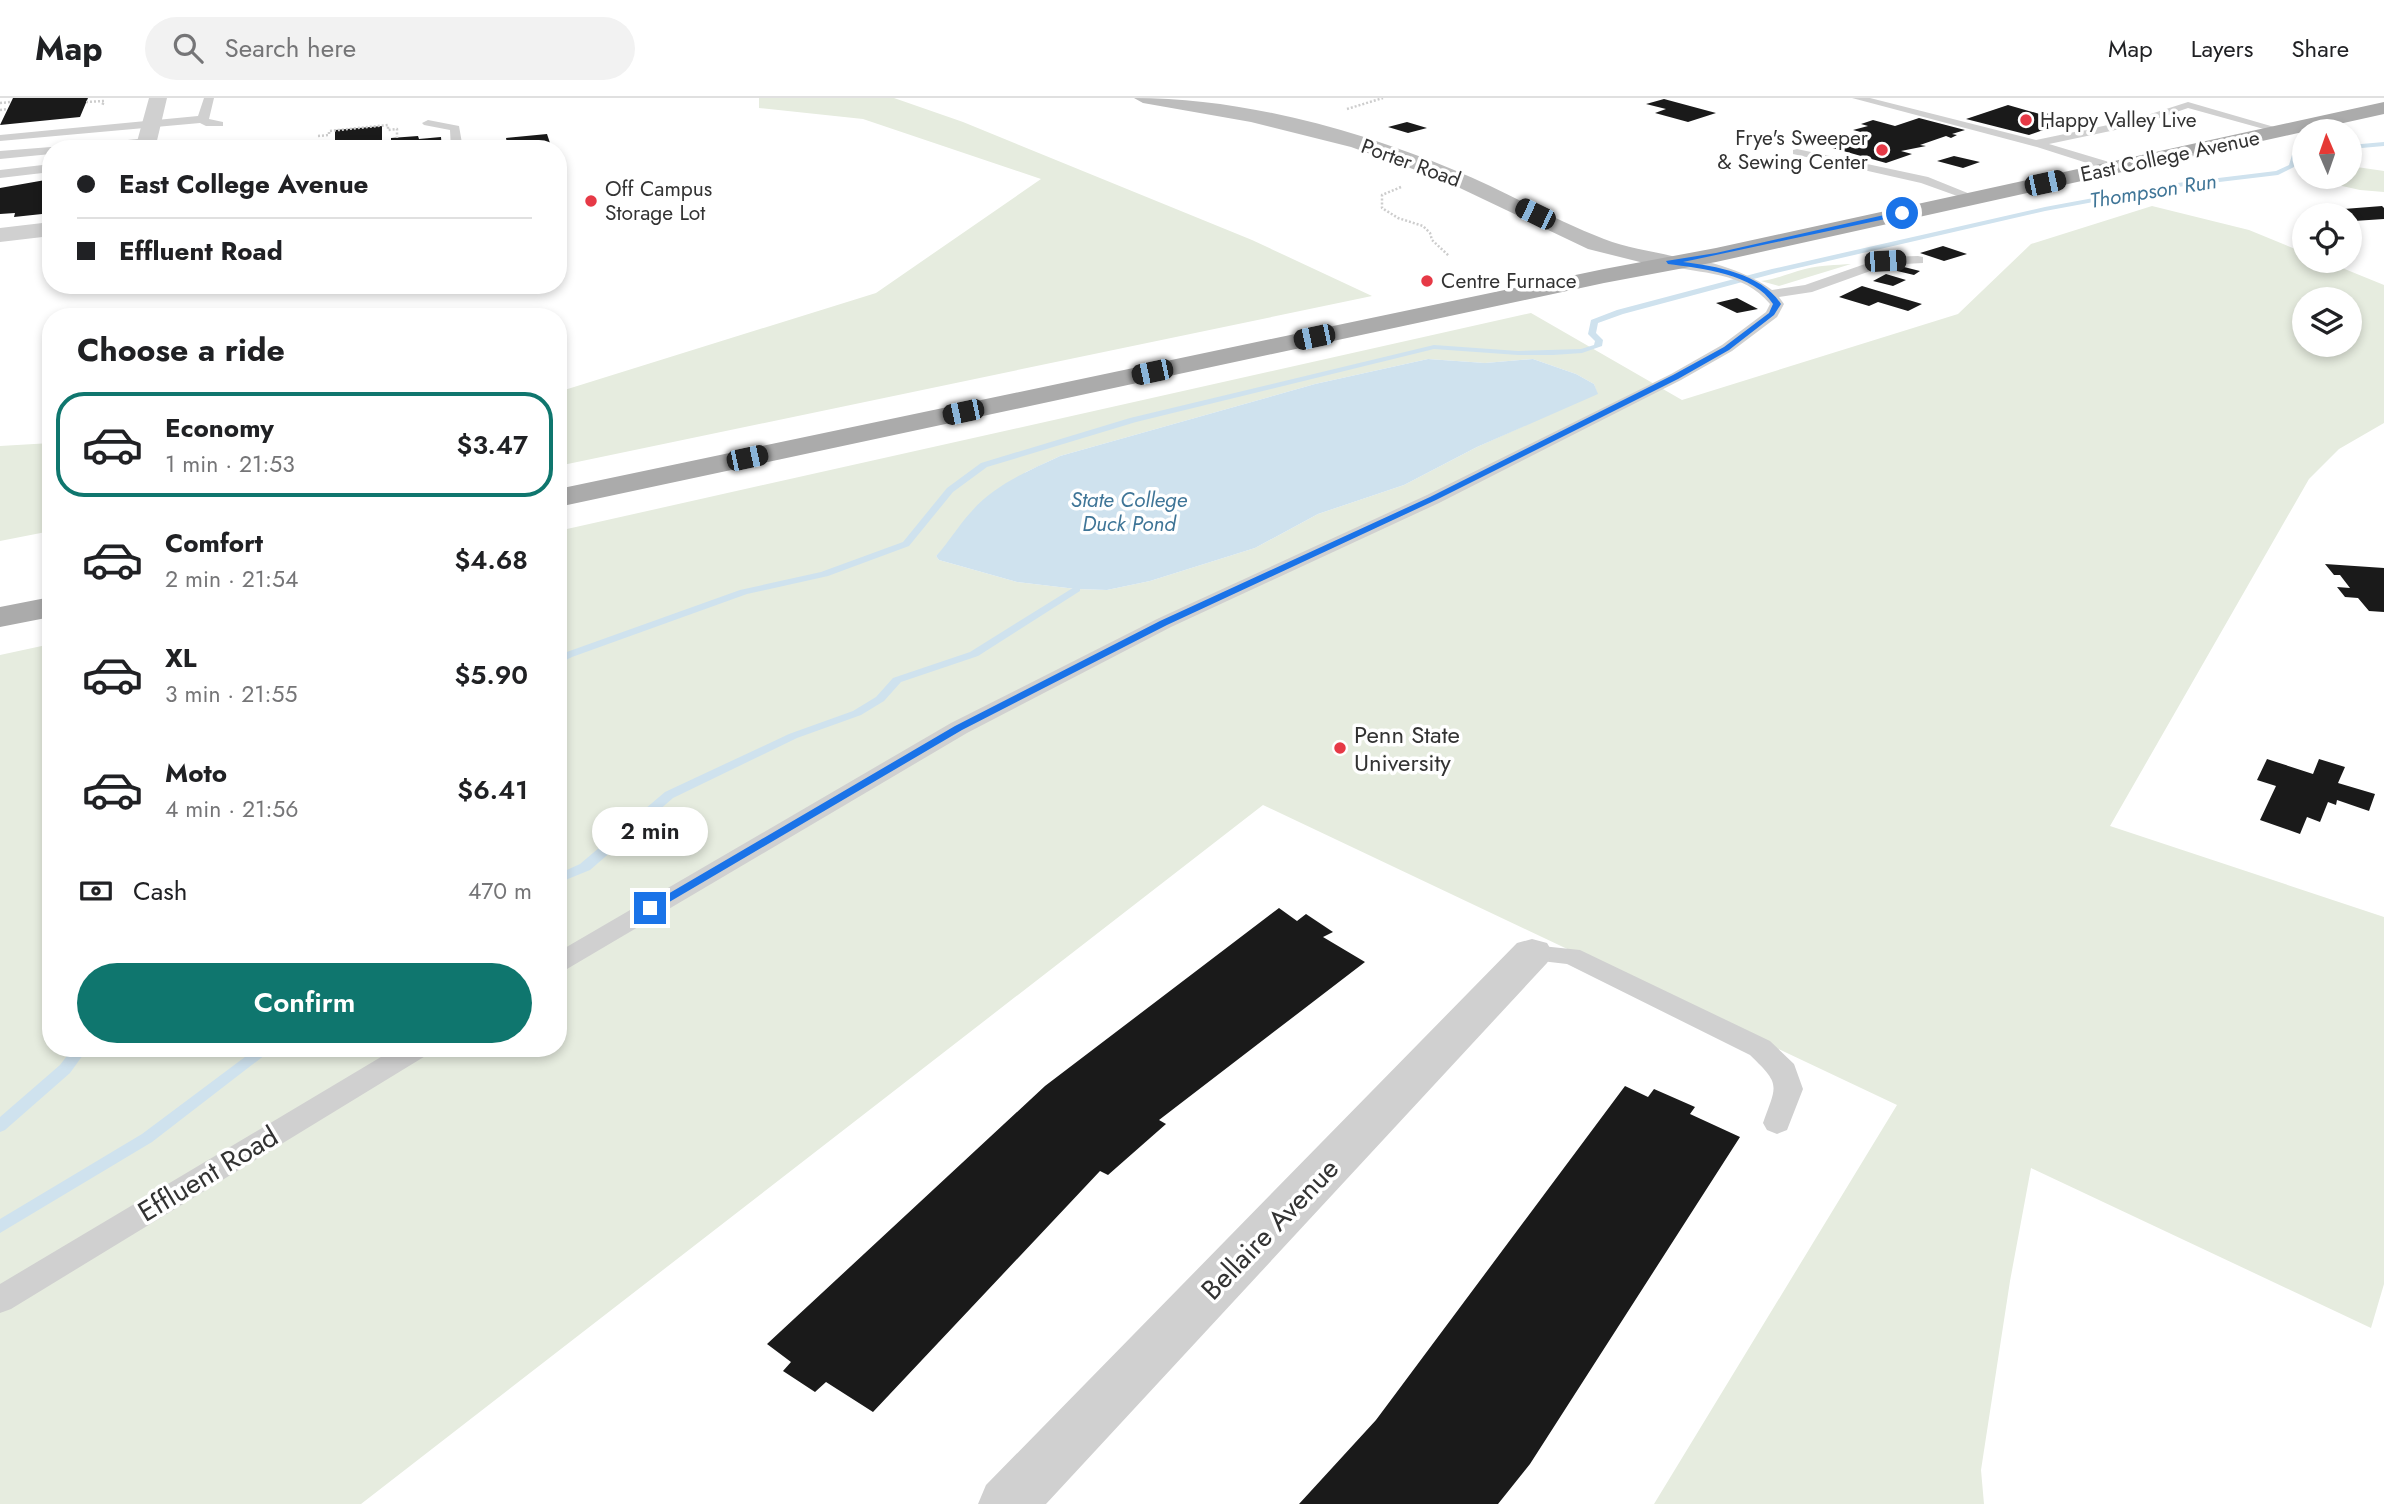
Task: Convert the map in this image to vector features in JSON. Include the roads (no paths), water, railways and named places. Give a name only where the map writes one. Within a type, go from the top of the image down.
[{"type":"main road","name":"East College Avenue","points":[[567,496],[1668,262],[1716,255],[2384,108]]},
{"type":"main road","points":[[0,618],[42,609]]},
{"type":"street","points":[[148,138],[158,98]]},
{"type":"street","name":"Porter Road","points":[[1143,98],[1213,108],[1302,127],[1381,150],[1450,175],[1598,244],[1668,262]]},
{"type":"street","points":[[0,235],[42,230]]},
{"type":"street","name":"Bellaire Avenue","points":[[1007,1504],[1532,953]]},
{"type":"lane","points":[[203,119],[209,98]]},
{"type":"lane","points":[[1857,98],[2035,143],[2115,168]]},
{"type":"lane","points":[[2035,143],[2135,124],[2192,102],[2282,131]]},
{"type":"lane","points":[[0,138],[148,138],[203,119]]},
{"type":"lane","points":[[203,119],[206,123],[219,124]]},
{"type":"lane","points":[[428,123],[456,128],[457,140]]},
{"type":"lane","points":[[0,155],[42,151]]},
{"type":"lane","points":[[1797,152],[1923,180],[1974,198]]},
{"type":"lane","points":[[0,174],[42,169]]},
{"type":"lane","points":[[1771,294],[1807,289],[1885,261],[1918,260]]},
{"type":"lane","points":[[567,958],[958,728],[1164,623],[1433,499],[1647,391],[1727,348],[1772,314],[1777,304],[1771,294],[1723,271],[1668,262]]},
{"type":"lane","points":[[1532,953],[1571,956],[1681,1007],[1760,1048],[1784,1070],[1789,1089],[1777,1123]]},
{"type":"lane","name":"Effluent Road","points":[[0,1300],[402,1057]]},
{"type":"water","name":"State College Duck Pond","points":[[1428,359],[1485,363],[1533,359],[1576,374],[1594,384],[1598,394],[1477,447],[1404,485],[1318,514],[1255,548],[1150,581],[1107,590],[1076,589],[1017,582],[939,560],[936,556],[980,502],[1012,480],[1060,456],[1315,384]]},
{"type":"waterway","name":"Thompson Run","points":[[2362,146],[2384,144]]},
{"type":"waterway","name":"Thompson Run","points":[[1553,353],[1582,351],[1598,346],[1599,340],[1592,334],[1594,322],[1620,312],[1775,271],[2045,209],[2169,186],[2278,173],[2292,166]]},
{"type":"waterway","points":[[567,656],[744,592],[824,574],[906,544],[950,490],[984,465],[1133,420],[1434,347],[1518,353],[1561,351]]},
{"type":"waterway","points":[[567,875],[585,867],[669,795],[793,736],[857,713],[880,699],[897,680],[974,654],[1076,589]]},
{"type":"waterway","points":[[0,1126],[65,1069],[74,1057]]},
{"type":"waterway","points":[[0,1227],[147,1138],[255,1057]]},
{"type":"place","name":"Happy Valley Live","points":[[2026,120]]},
{"type":"place","name":"Frye's Sweeper & Sewing Center","points":[[1882,150]]},
{"type":"place","name":"Off Campus Storage Lot","points":[[591,201]]},
{"type":"place","name":"Centre Furnace","points":[[1427,281]]},
{"type":"place","name":"Penn State University","points":[[1340,748]]}]
